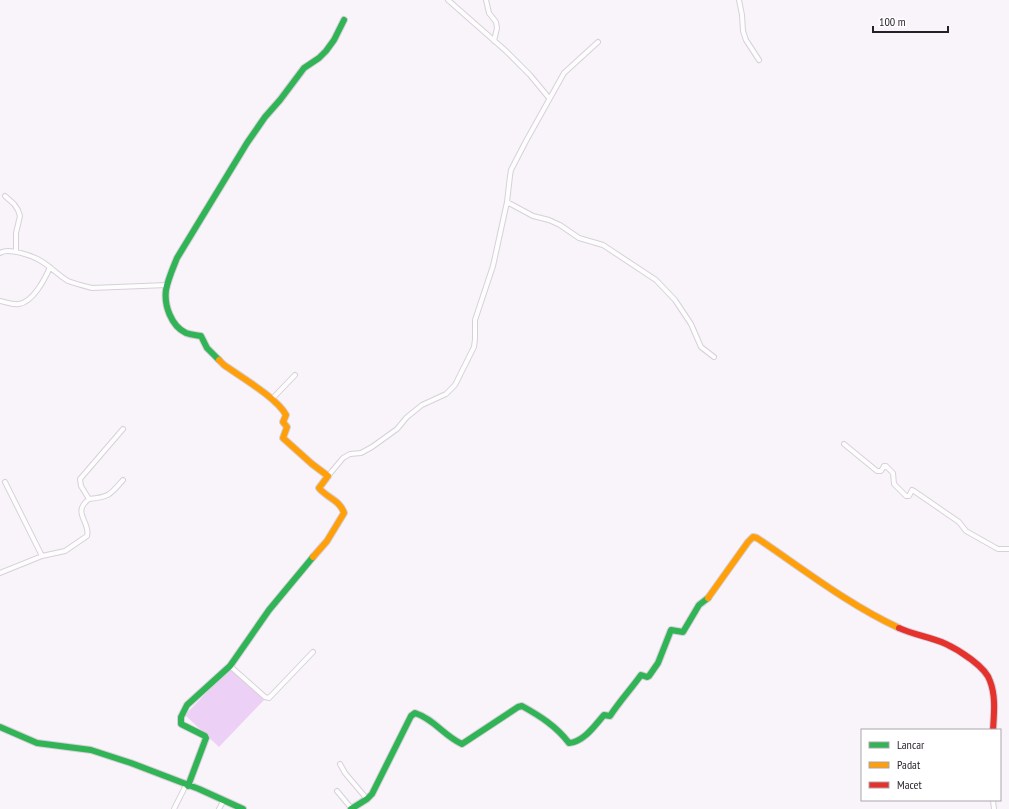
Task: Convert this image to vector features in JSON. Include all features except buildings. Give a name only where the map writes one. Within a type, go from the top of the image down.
[{"type":"street","points":[[448,0],[530,74],[549,98]]},
{"type":"street","points":[[486,0],[489,13],[496,22],[497,28],[494,41]]},
{"type":"street","points":[[739,0],[743,31],[746,40],[759,60]]},
{"type":"street","points":[[328,476],[283,438],[287,427],[283,422],[286,415],[272,399],[224,365],[207,348],[201,336],[186,333],[181,330],[169,314],[166,307],[166,294],[169,278],[177,258],[247,143],[265,117],[304,68],[319,58],[326,51],[334,40],[344,20]]},
{"type":"street","points":[[174,809],[187,785],[206,738],[205,736],[181,724],[181,717],[184,708],[230,666],[269,610],[317,552],[328,541],[338,526],[344,513],[334,498],[323,493],[319,488],[343,458],[350,454],[361,453],[372,447],[397,429],[404,423],[407,417],[422,405],[446,394],[456,385],[474,348],[475,320],[493,266],[507,202],[512,170],[549,98],[564,73],[598,42]]},
{"type":"street","points":[[5,196],[14,204],[20,216],[16,233],[16,251]]},
{"type":"street","points":[[507,202],[533,216],[549,220],[560,225],[579,238],[603,246],[656,280],[675,300],[691,324],[700,345],[714,357]]},
{"type":"street","points":[[0,252],[3,250],[16,251],[39,260],[69,281],[92,288],[168,285]]},
{"type":"street","points":[[0,301],[12,304],[26,302],[40,287],[50,267]]},
{"type":"street","points":[[272,399],[295,375]]},
{"type":"street","points":[[90,499],[81,486],[80,478],[123,429]]},
{"type":"street","points":[[844,444],[877,471],[881,472],[884,466],[890,470],[893,473],[894,484],[906,496],[909,496],[912,490],[914,491],[959,522],[966,531],[998,549],[1009,550]]},
{"type":"street","points":[[0,573],[42,556],[65,550],[87,536],[88,533],[81,512],[82,507],[90,499],[111,494],[122,480]]},
{"type":"street","points":[[5,482],[42,556]]},
{"type":"street","points":[[337,791],[351,809],[372,794],[411,716],[415,713],[424,716],[446,735],[462,744],[518,707],[522,706],[557,728],[569,743],[574,743],[594,727],[604,715],[610,716],[641,675],[647,677],[649,676],[658,663],[661,652],[671,630],[683,632],[699,605],[711,596],[753,537],[880,619],[904,630],[946,644],[979,665],[988,675],[991,682],[994,705],[993,729]]},
{"type":"street","points":[[230,666],[265,697],[269,698],[313,652]]},
{"type":"street","points":[[0,727],[42,744],[92,750],[107,755],[187,785],[243,809]]},
{"type":"street","points":[[340,764],[345,773],[367,799]]},
{"type":"street","points":[[219,809],[224,800]]},
{"type":"shaded area","points":[[230,668],[264,700],[219,747],[185,715]]},
{"type":"traffic: fast","points":[[219,360],[207,348],[201,336],[186,333],[181,330],[173,320],[167,308],[166,302],[166,290],[171,274],[177,258],[247,143],[265,117],[304,68],[319,58],[326,51],[334,40],[344,20]]},
{"type":"traffic: fast","points":[[188,786],[206,738],[205,736],[181,724],[181,717],[187,705],[230,666],[269,610],[313,557]]},
{"type":"traffic: fast","points":[[351,809],[372,794],[411,716],[415,713],[428,719],[450,737],[462,744],[518,707],[522,706],[559,731],[569,743],[580,740],[604,715],[610,716],[641,675],[647,677],[649,676],[658,663],[671,630],[683,632],[699,605],[708,598]]},
{"type":"traffic: fast","points":[[0,727],[37,743],[91,750],[131,763],[199,789],[243,809]]},
{"type":"traffic: slow","points":[[219,360],[267,395],[281,408],[286,415],[283,422],[287,427],[283,438],[328,476],[319,488],[340,505],[344,513],[327,541],[313,557]]},
{"type":"traffic: slow","points":[[708,598],[753,537],[757,538],[844,598],[899,628]]},
{"type":"traffic: jam","points":[[899,628],[946,644],[958,650],[983,670],[992,687],[994,705],[993,729]]}]
